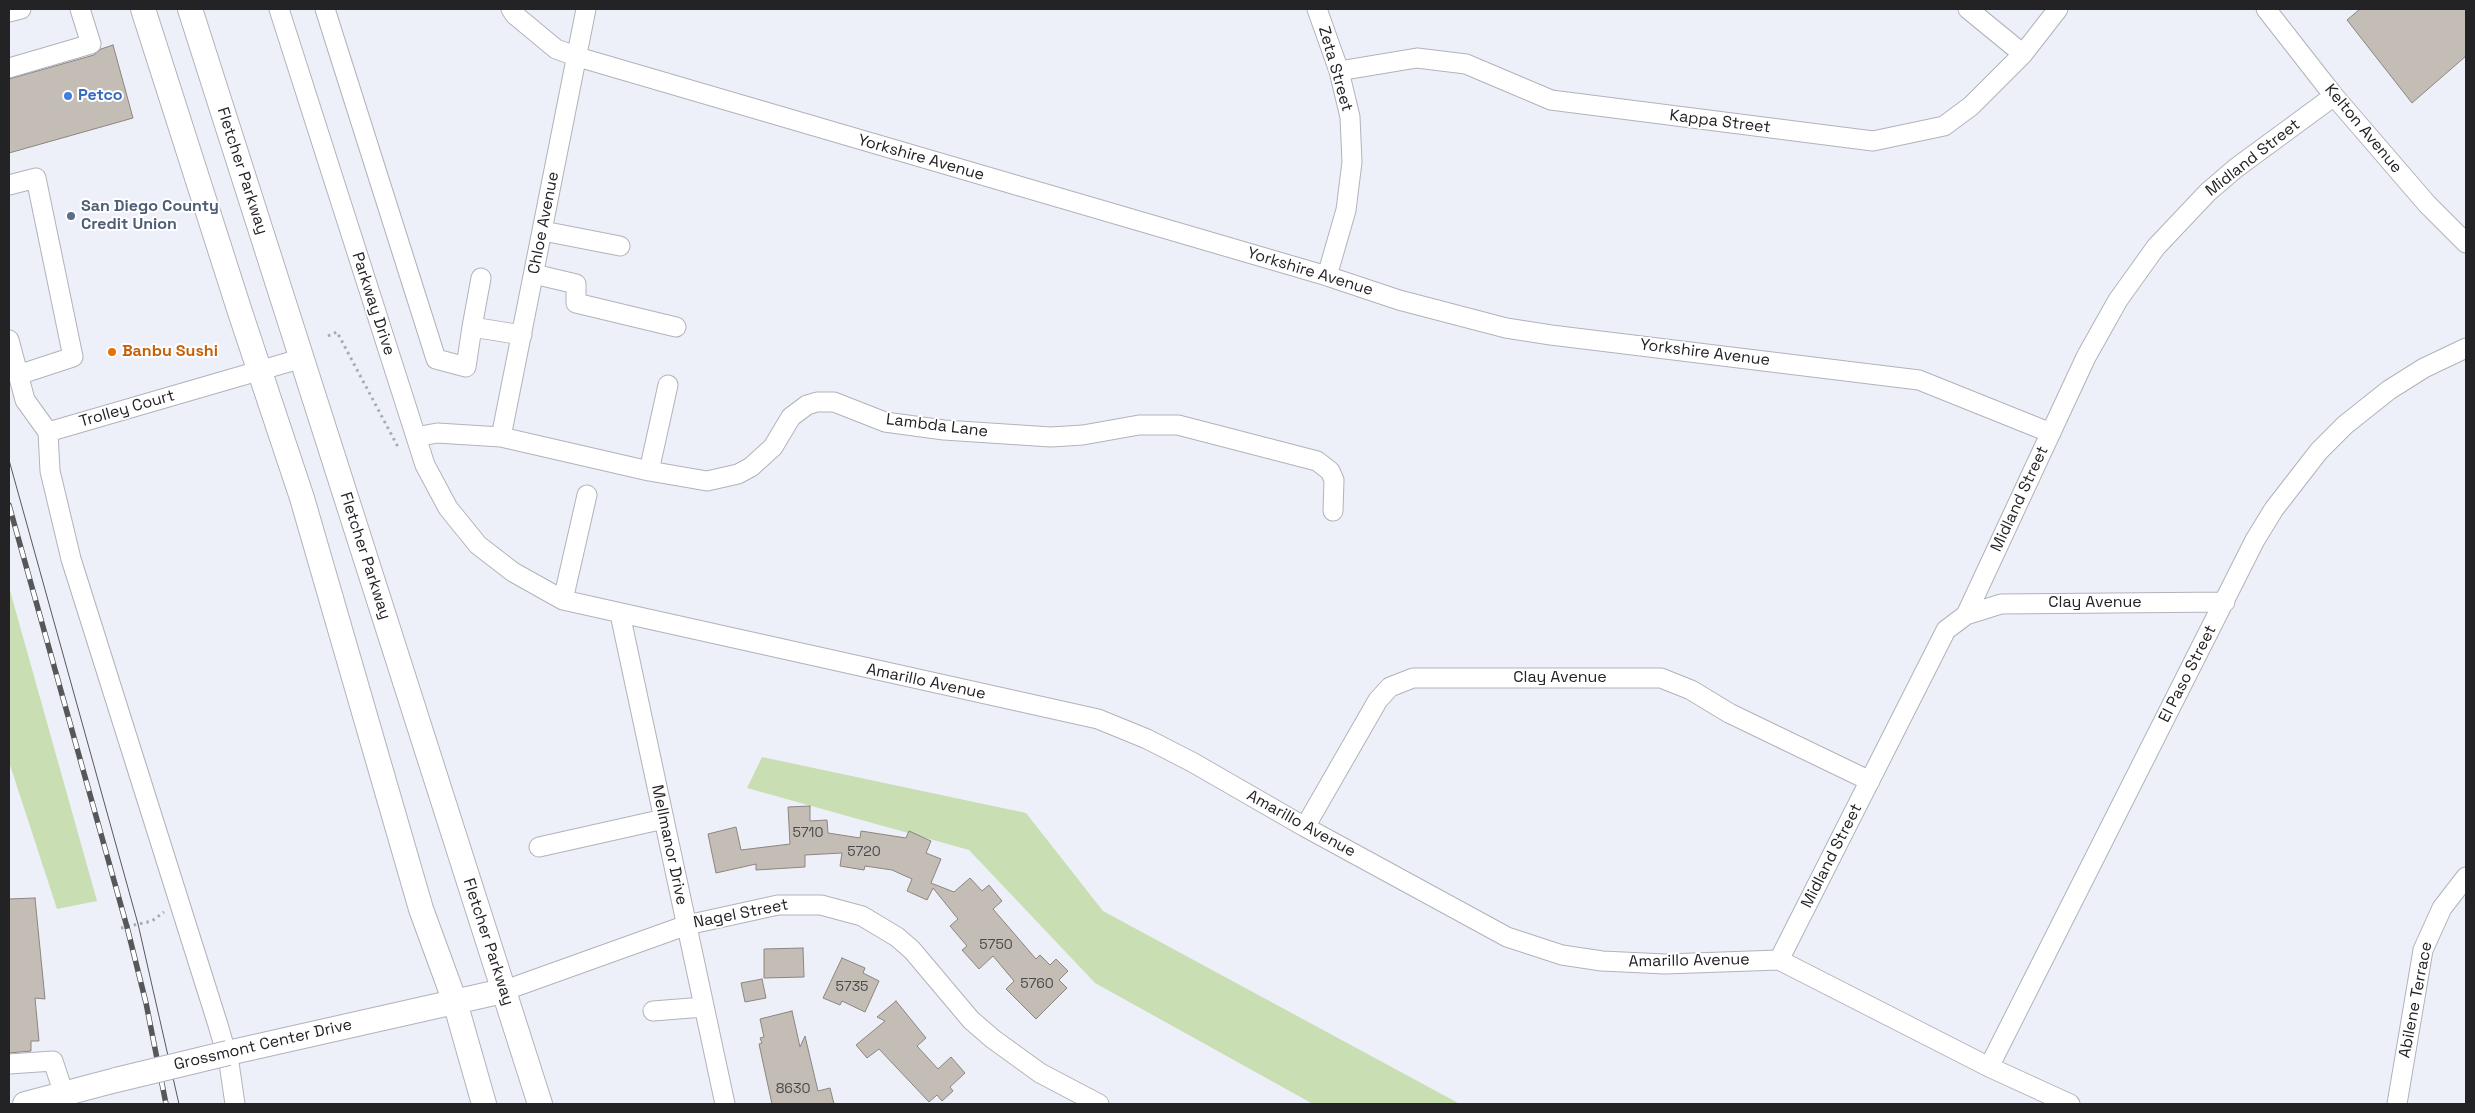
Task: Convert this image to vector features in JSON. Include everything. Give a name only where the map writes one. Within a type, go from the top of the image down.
[{"type":"main road","points":[[143,9],[302,498],[421,909],[455,1002],[484,1104]]},
{"type":"main road","name":"Fletcher Parkway","points":[[190,9],[540,1104]]},
{"type":"main road","name":"Grossmont Center Drive","points":[[25,1104],[70,1097],[116,1080],[503,991]]},
{"type":"street","points":[[9,12],[21,9]]},
{"type":"street","points":[[9,68],[91,44],[80,9]]},
{"type":"street","name":"Parkway Drive","points":[[279,9],[425,465],[448,508],[478,545],[513,572]]},
{"type":"street","points":[[325,9],[436,359],[466,366],[481,278]]},
{"type":"street","name":"Yorkshire Avenue","points":[[511,9],[515,16],[556,49],[578,57],[1328,276],[1399,300],[1506,328],[1919,380],[2051,433]]},
{"type":"street","name":"Chloe Avenue","points":[[501,438],[586,9]]},
{"type":"street","name":"Zeta Street","points":[[1317,9],[1339,71],[1350,117],[1352,162],[1346,210],[1328,276]]},
{"type":"street","points":[[1968,9],[2023,54]]},
{"type":"street","name":"Kappa Street","points":[[1339,71],[1417,58],[1466,64],[1551,100],[1873,141],[1944,126],[1971,106],[2023,54],[2058,9]]},
{"type":"street","name":"Kelton Avenue","points":[[2266,9],[2334,96],[2427,204],[2466,242]]},
{"type":"street","name":"Midland Street","points":[[1779,960],[1946,630],[1966,615],[2101,328],[2136,273],[2181,219],[2236,168],[2334,96]]},
{"type":"street","points":[[9,185],[36,178],[73,357],[18,375]]},
{"type":"street","points":[[543,231],[620,246]]},
{"type":"street","points":[[534,274],[576,284],[576,303],[676,327]]},
{"type":"street","points":[[472,327],[522,334]]},
{"type":"street","points":[[9,340],[25,400],[48,432],[50,471],[71,559],[218,1025],[229,1063],[235,1104]]},
{"type":"street","name":"El Paso Street","points":[[1989,1067],[2255,540],[2274,509],[2319,451],[2345,425],[2388,390],[2424,368],[2466,348]]},
{"type":"street","name":"Trolley Court","points":[[48,432],[303,358]]},
{"type":"street","points":[[649,471],[668,385]]},
{"type":"street","name":"Lambda Lane","points":[[416,437],[437,433],[501,438],[649,471],[707,481],[738,474],[752,466],[773,447],[791,417],[798,410],[807,405],[825,401],[843,404],[885,422],[944,430],[1083,436],[1139,425],[1178,425],[1317,460],[1330,471],[1334,480],[1333,511]]},
{"type":"street","points":[[563,600],[587,495]]},
{"type":"street","name":"Amarillo Avenue","points":[[513,572],[563,600],[1098,719],[1177,754],[1305,827],[1508,937],[1544,950],[1594,961],[1626,963],[1779,960],[1989,1067],[2070,1104]]},
{"type":"street","name":"Clay Avenue","points":[[1966,615],[2001,604],[2225,602]]},
{"type":"street","name":"Mellmanor Drive","points":[[620,614],[725,1104]]},
{"type":"street","name":"Clay Avenue","points":[[1305,827],[1378,700],[1390,687],[1413,678],[1661,678],[1690,690],[1729,713],[1870,781]]},
{"type":"street","points":[[539,848],[664,820]]},
{"type":"street","name":"Abilene Terrace","points":[[2397,1104],[2423,950],[2442,908],[2466,877]]},
{"type":"street","name":"Nagel Street","points":[[503,991],[687,925],[778,904],[800,903],[842,909],[880,925],[912,950],[971,1020],[993,1039],[1040,1073],[1099,1104]]},
{"type":"street","points":[[653,1011],[704,1007]]},
{"type":"street","points":[[9,1064],[53,1061],[70,1097]]},
{"type":"path","points":[[328,336],[337,332],[399,449]]},
{"type":"path","points":[[120,928],[152,921],[179,902]]},
{"type":"green space","points":[[9,587],[97,901],[57,909],[9,762]]},
{"type":"green space","points":[[762,757],[1026,813],[1103,911],[1460,1104],[1313,1104],[1095,983],[969,850],[747,788]]},
{"type":"building","points":[[2360,9],[2466,9],[2466,56],[2412,103],[2347,20]]},
{"type":"building","name":"Petco","points":[[113,45],[133,118],[9,153],[9,79],[94,55],[101,49]]},
{"type":"building","points":[[810,806],[810,821],[827,820],[828,833],[860,838],[861,831],[906,838],[909,831],[931,841],[926,853],[941,859],[931,883],[954,892],[970,878],[982,891],[989,885],[1002,901],[993,909],[1036,959],[1040,955],[1050,965],[1056,959],[1068,971],[1059,980],[1067,988],[1036,1019],[1006,989],[1014,981],[993,956],[979,969],[962,950],[967,946],[950,926],[958,919],[933,888],[927,900],[907,891],[912,879],[892,870],[865,866],[864,870],[840,866],[842,853],[805,855],[805,867],[756,870],[756,864],[716,873],[708,834],[736,827],[741,850],[790,844],[788,807]]},
{"type":"building","points":[[35,898],[45,999],[35,998],[39,1041],[31,1041],[31,1051],[9,1053],[9,899]]},
{"type":"building","points":[[803,948],[804,977],[764,978],[764,949]]},
{"type":"building","points":[[842,958],[865,968],[863,973],[879,981],[865,1012],[842,1001],[840,1005],[823,998]]},
{"type":"building","points":[[762,979],[766,998],[745,1002],[741,983]]},
{"type":"building","points":[[896,1001],[926,1038],[917,1046],[938,1069],[951,1057],[965,1073],[950,1087],[953,1091],[942,1101],[937,1095],[929,1102],[879,1049],[867,1058],[856,1045],[885,1021],[877,1017]]},
{"type":"building","points":[[792,1011],[800,1047],[805,1036],[818,1091],[830,1088],[834,1104],[772,1104],[759,1044],[762,1043],[760,1038],[764,1037],[760,1019]]},
{"type":"tram line","points":[[9,460],[138,924],[179,1104]]},
{"type":"railway","points":[[9,505],[127,927],[146,1003],[166,1104]]},
{"type":"place","name":"Petco","points":[[68,96]]},
{"type":"place","name":"San Diego County Credit Union","points":[[71,216]]},
{"type":"place","name":"Banbu Sushi","points":[[112,352]]}]
